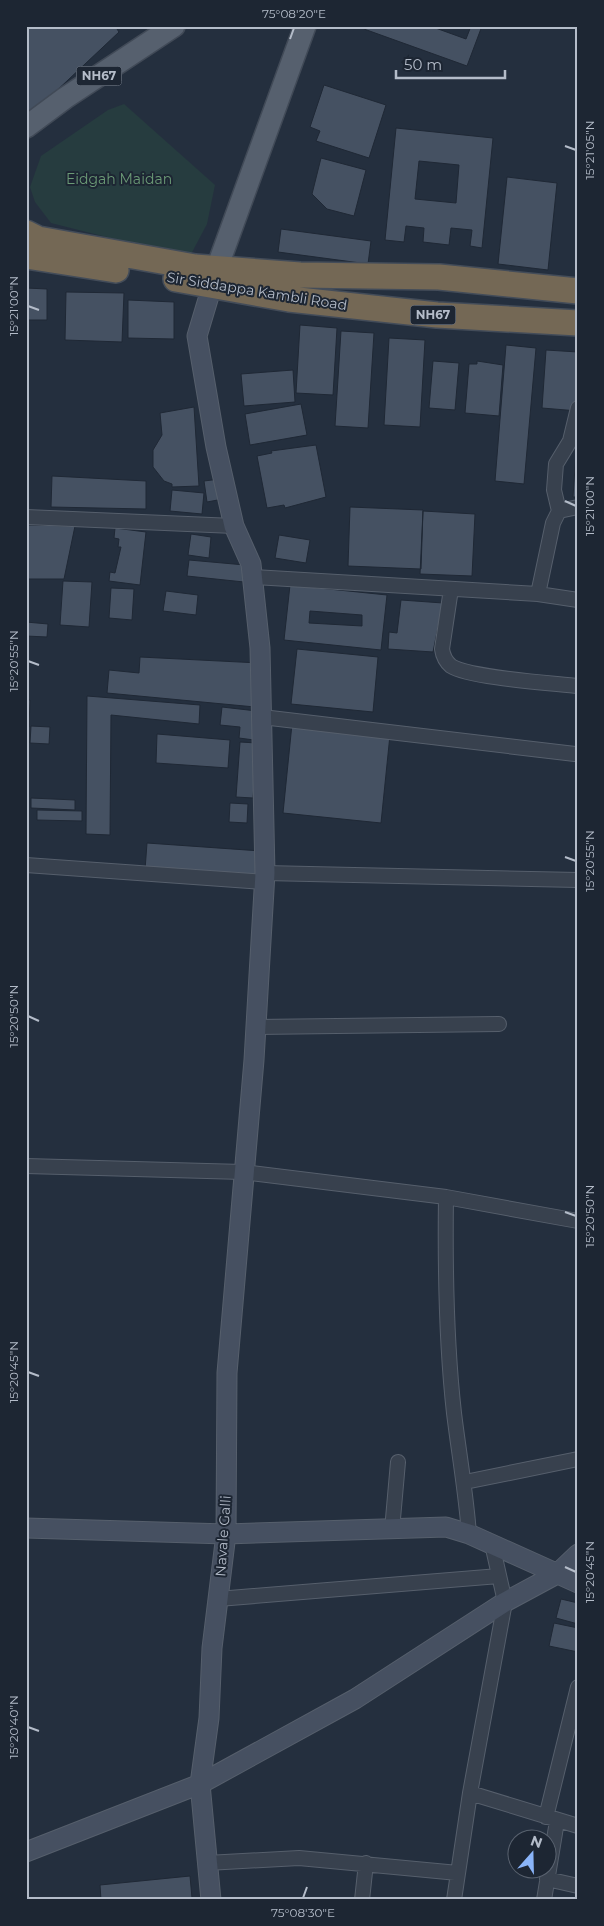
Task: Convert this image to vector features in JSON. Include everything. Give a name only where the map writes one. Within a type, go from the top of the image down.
[{"type":"highway","name":"NH67","points":[[26,233],[38,239],[195,266],[215,277]]},
{"type":"highway","name":"Sir Siddappa Kambli Road","points":[[26,256],[215,277],[300,275],[440,277],[578,291]]},
{"type":"highway","name":"Sir Siddappa Kambli Road","points":[[215,277],[289,300],[437,315],[578,323]]},
{"type":"main road","name":"NH67","points":[[26,127],[65,98],[174,26]]},
{"type":"main road","points":[[215,277],[304,26]]},
{"type":"street","name":"Navale Galli","points":[[211,1900],[200,1784],[208,1718],[212,1648],[226,1534],[227,1373],[256,1027],[265,877],[260,648],[251,564],[234,526],[216,447],[197,336],[215,277]]},
{"type":"street","points":[[538,594],[553,523],[559,511],[554,490],[556,464],[570,441],[578,408]]},
{"type":"street","points":[[559,511],[578,507]]},
{"type":"street","points":[[26,518],[234,526]]},
{"type":"street","points":[[252,577],[538,594],[578,600]]},
{"type":"street","points":[[451,589],[442,650],[444,659],[452,666],[463,671],[486,675],[578,686]]},
{"type":"street","points":[[262,717],[575,754]]},
{"type":"street","points":[[26,865],[265,877],[578,880]]},
{"type":"street","points":[[256,1027],[499,1024]]},
{"type":"street","points":[[26,1166],[243,1172],[446,1197],[578,1221]]},
{"type":"street","points":[[446,1197],[445,1300],[454,1414],[465,1482],[469,1534]]},
{"type":"street","points":[[465,1482],[578,1459]]},
{"type":"street","points":[[392,1530],[398,1462]]},
{"type":"street","points":[[26,1528],[226,1534],[446,1528],[469,1534],[578,1583]]},
{"type":"street","points":[[454,1900],[470,1794],[505,1602],[492,1544]]},
{"type":"street","points":[[26,1852],[200,1784],[355,1699],[505,1602],[557,1574],[578,1554]]},
{"type":"street","points":[[218,1599],[499,1576]]},
{"type":"street","points":[[544,1900],[552,1819],[578,1687]]},
{"type":"street","points":[[470,1794],[578,1826]]},
{"type":"street","points":[[207,1863],[299,1858],[458,1873]]},
{"type":"street","points":[[362,1900],[366,1863]]},
{"type":"street","points":[[547,1879],[578,1886]]},
{"type":"green space","name":"Eidgah Maidan","points":[[124,104],[215,185],[207,224],[189,258],[51,223],[35,202],[30,187],[41,156],[108,110]]},
{"type":"building","points":[[27,26],[115,26],[119,32],[34,112],[26,114]]},
{"type":"building","points":[[365,26],[430,26],[466,39],[471,26],[482,26],[467,66],[364,29]]},
{"type":"building","points":[[324,85],[386,105],[369,158],[316,141],[320,131],[310,127]]},
{"type":"building","points":[[396,128],[493,138],[482,248],[470,246],[472,230],[451,228],[449,245],[423,242],[424,228],[406,226],[404,242],[385,240]],"holes":[[[419,161],[459,165],[456,203],[415,199]]]},
{"type":"building","points":[[321,158],[366,170],[354,216],[327,209],[312,194]]},
{"type":"building","points":[[507,177],[557,183],[548,270],[498,264]]},
{"type":"building","points":[[281,229],[371,241],[368,264],[278,252]]},
{"type":"building","points":[[26,288],[47,289],[47,320],[26,320]]},
{"type":"building","points":[[66,292],[124,293],[122,342],[65,340]]},
{"type":"building","points":[[128,300],[174,302],[174,339],[128,338]]},
{"type":"building","points":[[300,325],[337,328],[333,395],[296,393]]},
{"type":"building","points":[[341,331],[374,333],[368,428],[335,426]]},
{"type":"building","points":[[389,338],[425,340],[420,427],[384,425]]},
{"type":"building","points":[[506,345],[536,348],[524,484],[495,481]]},
{"type":"building","points":[[546,350],[578,352],[578,411],[542,408]]},
{"type":"building","points":[[433,361],[459,363],[455,410],[429,408]]},
{"type":"building","points":[[477,361],[503,365],[499,416],[465,413],[469,364],[477,364]]},
{"type":"building","points":[[293,370],[295,402],[244,406],[241,374]]},
{"type":"building","points":[[301,404],[307,435],[250,445],[245,414]]},
{"type":"building","points":[[194,407],[199,486],[172,487],[172,484],[164,481],[153,467],[153,450],[162,435],[160,413]]},
{"type":"building","points":[[578,423],[578,497],[573,497]]},
{"type":"building","points":[[316,445],[326,497],[285,508],[284,505],[267,508],[257,456],[272,453],[271,451]]},
{"type":"building","points":[[52,476],[146,481],[146,509],[51,507]]},
{"type":"building","points":[[220,479],[223,499],[207,502],[204,481]]},
{"type":"building","points":[[172,490],[204,493],[202,514],[170,511]]},
{"type":"building","points":[[350,507],[423,510],[421,569],[348,566]]},
{"type":"building","points":[[423,511],[475,514],[472,576],[420,574]]},
{"type":"building","points":[[26,525],[75,526],[64,579],[26,579]]},
{"type":"building","points":[[115,528],[146,532],[140,585],[109,581],[110,572],[115,573],[121,547],[118,547],[119,539],[114,538]]},
{"type":"building","points":[[191,534],[211,537],[209,558],[188,555]]},
{"type":"building","points":[[279,535],[310,540],[306,563],[275,558]]},
{"type":"building","points":[[189,560],[245,565],[244,582],[187,576]]},
{"type":"building","points":[[63,581],[92,582],[89,627],[60,625]]},
{"type":"building","points":[[290,585],[387,595],[381,650],[284,640]],"holes":[[[310,611],[362,615],[362,626],[309,623]]]},
{"type":"building","points":[[111,588],[134,589],[132,620],[109,618]]},
{"type":"building","points":[[166,591],[198,595],[196,615],[163,611]]},
{"type":"building","points":[[401,600],[443,603],[433,652],[388,649],[389,632],[397,633]]},
{"type":"building","points":[[26,622],[48,624],[47,637],[26,636]]},
{"type":"building","points":[[297,649],[378,657],[373,712],[291,704]]},
{"type":"building","points":[[140,657],[259,663],[255,707],[107,693],[109,670],[139,673]]},
{"type":"building","points":[[87,696],[200,705],[199,724],[111,715],[110,835],[86,834]]},
{"type":"building","points":[[26,700],[30,700],[29,727],[26,727]]},
{"type":"building","points":[[222,707],[257,711],[254,740],[239,738],[240,727],[220,725]]},
{"type":"building","points":[[292,724],[390,735],[381,823],[283,813]]},
{"type":"building","points":[[31,726],[50,727],[49,744],[30,743]]},
{"type":"building","points":[[157,734],[230,740],[228,768],[156,763]]},
{"type":"building","points":[[240,742],[257,743],[253,798],[236,797]]},
{"type":"building","points":[[31,798],[75,800],[75,810],[31,808]]},
{"type":"building","points":[[230,803],[248,804],[247,823],[229,822]]},
{"type":"building","points":[[37,810],[82,811],[82,821],[37,820]]},
{"type":"building","points":[[147,843],[261,851],[259,878],[145,870]]},
{"type":"building","points":[[561,1599],[578,1603],[578,1624],[556,1618]]},
{"type":"building","points":[[554,1623],[578,1628],[578,1652],[549,1646]]},
{"type":"building","points":[[190,1876],[192,1898],[101,1900],[100,1885]]}]
